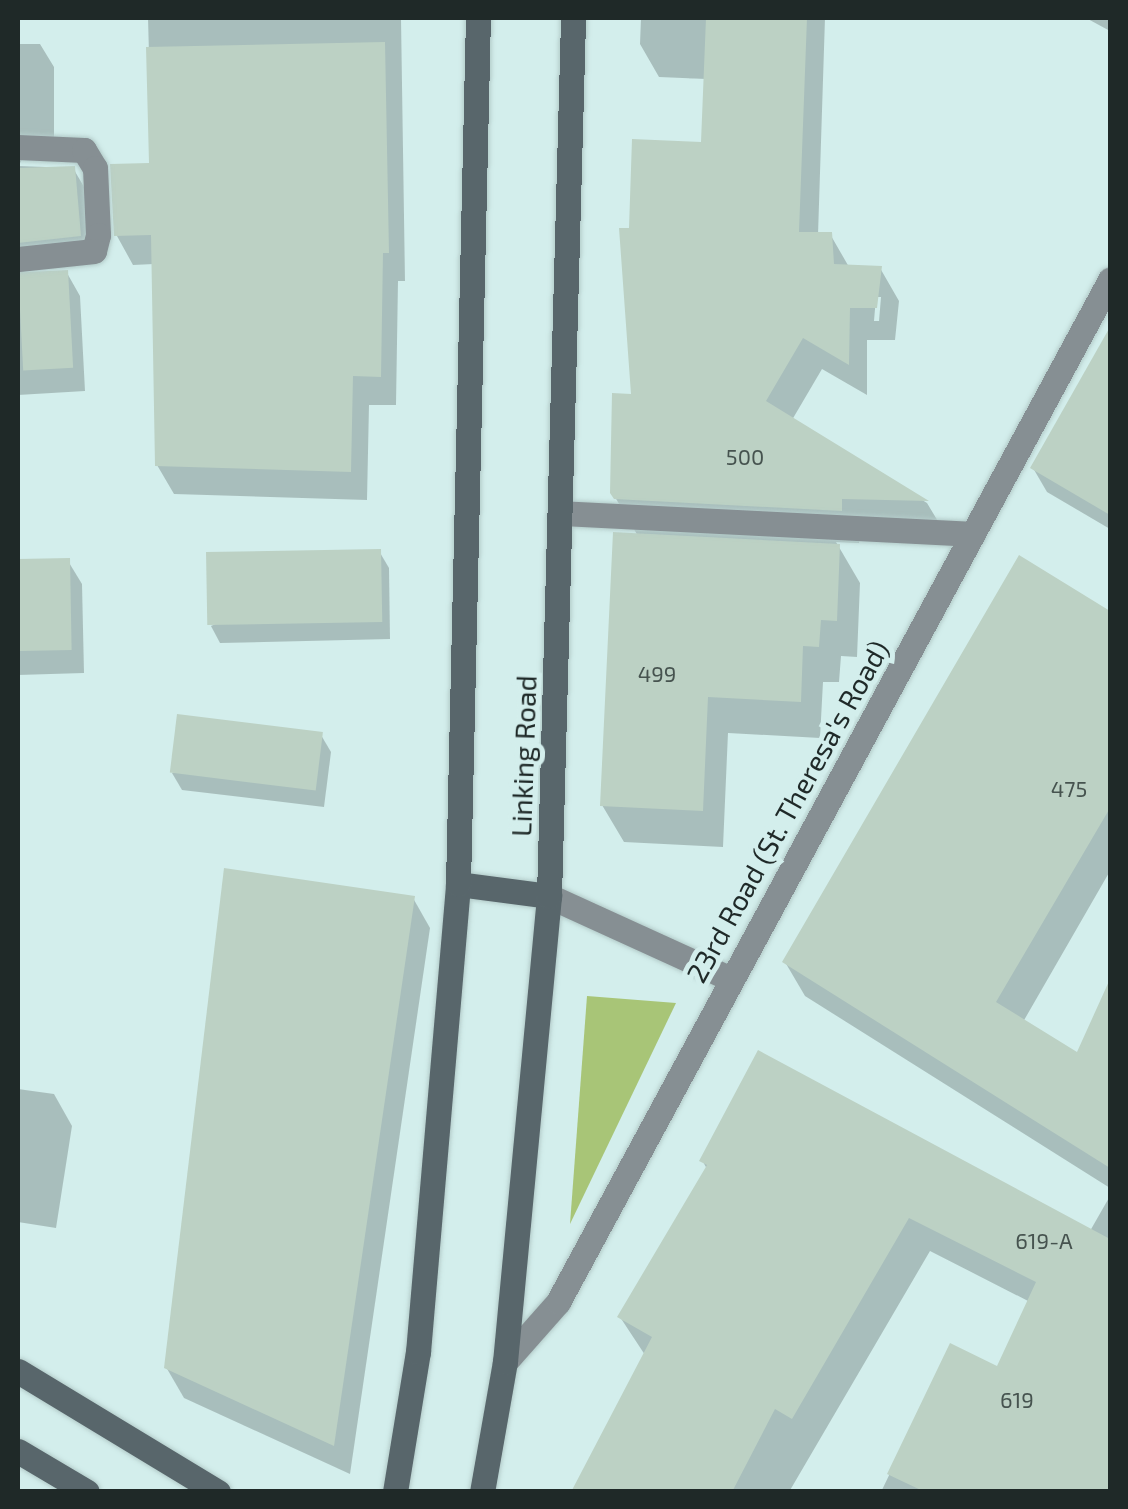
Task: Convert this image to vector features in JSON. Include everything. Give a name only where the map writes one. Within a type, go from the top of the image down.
[{"type":"main road","points":[[394,1492],[418,1352],[458,884],[478,18]]},
{"type":"main road","name":"Linking Road","points":[[482,1492],[504,1362],[549,896],[572,18]]},
{"type":"main road","points":[[458,884],[549,896]]},
{"type":"main road","points":[[18,1371],[218,1492]]},
{"type":"main road","points":[[18,1450],[88,1492]]},
{"type":"street","points":[[18,147],[84,150],[95,168],[98,235],[94,251],[18,259]]},
{"type":"street","name":"23rd Road (St. Theresa's Road)","points":[[504,1362],[558,1302],[1110,280]]},
{"type":"street","points":[[560,513],[972,534]]},
{"type":"street","points":[[549,896],[730,978]]},
{"type":"green space","points":[[587,996],[676,1003],[570,1224]]},
{"type":"building","points":[[706,18],[807,18],[799,232],[832,232],[834,264],[882,266],[877,308],[850,308],[849,365],[803,338],[766,401],[929,501],[842,499],[842,511],[614,499],[610,493],[612,393],[631,394],[619,228],[629,228],[632,139],[701,142]]},
{"type":"building","points":[[385,42],[389,253],[383,253],[381,377],[353,376],[351,472],[155,466],[151,235],[114,236],[110,164],[149,163],[146,47]]},
{"type":"building","points":[[75,166],[81,236],[18,243],[18,168]]},
{"type":"building","points":[[68,270],[73,368],[23,370],[18,273]]},
{"type":"building","points":[[1110,327],[1110,515],[1030,468]]},
{"type":"building","points":[[613,532],[840,544],[837,621],[821,620],[819,647],[803,646],[801,702],[708,697],[703,811],[600,806]]},
{"type":"building","points":[[381,549],[382,622],[207,625],[206,552]]},
{"type":"building","points":[[1019,555],[1110,611],[1110,808],[996,1002],[1077,1052],[1110,979],[1110,1168],[782,962]]},
{"type":"building","points":[[70,558],[72,650],[20,651],[18,559]]},
{"type":"building","points":[[177,714],[323,732],[316,790],[170,773]]},
{"type":"building","points":[[224,868],[415,896],[334,1446],[164,1368]]},
{"type":"building","points":[[758,1050],[1110,1239],[1110,1492],[925,1492],[887,1474],[950,1343],[997,1366],[1036,1282],[909,1218],[792,1419],[775,1409],[732,1492],[571,1492],[652,1337],[617,1317],[707,1165],[699,1161]]}]
